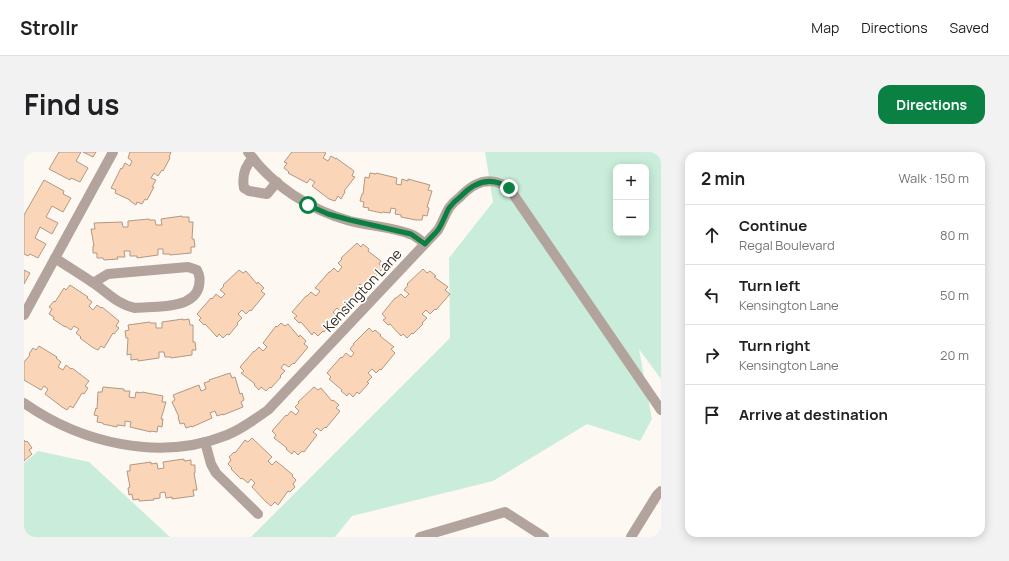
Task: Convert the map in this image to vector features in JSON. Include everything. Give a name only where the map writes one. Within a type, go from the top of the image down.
[{"type":"street","points":[[24,315],[113,152]]},
{"type":"street","points":[[277,182],[267,194],[249,191],[244,188],[242,180],[250,155],[288,192],[308,205],[328,214],[411,234],[425,244]]},
{"type":"street","name":"Kensington Lane","points":[[24,403],[59,424],[97,439],[126,445],[155,448],[182,446],[205,442],[227,435],[268,410],[438,230],[450,207],[475,184],[482,181],[489,181],[502,184],[509,188],[661,410]]},
{"type":"street","points":[[55,258],[121,303],[128,307],[135,308],[186,302],[193,298],[198,291],[200,276],[197,270],[188,267],[108,274],[93,283]]},
{"type":"street","points":[[205,442],[211,464],[216,473],[258,514]]},
{"type":"street","points":[[631,537],[661,491]]},
{"type":"street","points":[[420,537],[504,512],[544,537]]},
{"type":"green space","points":[[485,152],[661,152],[661,379],[639,349],[652,419],[640,441],[587,424],[493,481],[352,516],[335,537],[251,537],[450,338],[449,258],[493,202]]},
{"type":"green space","points":[[38,451],[89,462],[170,537],[24,537],[24,463]]},
{"type":"building","points":[[59,152],[81,152],[76,161],[88,168],[80,182],[71,178],[70,180],[49,169]]},
{"type":"building","points":[[83,152],[96,152],[93,157]]},
{"type":"building","points":[[130,152],[171,152],[170,158],[163,171],[162,170],[158,176],[154,173],[151,178],[156,180],[152,187],[154,187],[147,200],[145,199],[142,204],[137,202],[136,205],[130,200],[115,193],[116,190],[111,188],[125,163],[130,166],[132,161],[128,158]]},
{"type":"building","points":[[292,152],[324,152],[326,153],[323,158],[328,161],[331,156],[336,158],[354,171],[352,176],[355,177],[344,191],[345,192],[341,199],[338,196],[335,201],[329,199],[312,186],[315,182],[310,179],[307,183],[288,173],[289,172],[284,168],[287,163],[284,162]]},
{"type":"building","points":[[370,173],[397,178],[396,184],[401,185],[402,179],[408,181],[408,179],[430,185],[428,190],[432,191],[427,207],[429,208],[427,216],[423,215],[422,220],[416,220],[401,217],[401,215],[395,214],[396,209],[391,208],[390,213],[382,213],[368,210],[369,208],[363,207],[364,202],[360,201],[363,194],[365,177],[369,178]]},
{"type":"building","points":[[44,180],[64,191],[63,194],[71,198],[63,212],[52,206],[46,217],[58,223],[52,234],[40,227],[35,238],[46,244],[38,258],[30,254],[28,256],[24,254],[24,215]]},
{"type":"building","points":[[182,216],[189,217],[189,222],[193,222],[192,239],[194,239],[195,247],[191,247],[191,253],[170,255],[163,254],[163,249],[158,249],[158,255],[137,258],[137,256],[130,256],[130,251],[124,251],[125,257],[104,260],[103,258],[97,258],[97,253],[93,253],[94,246],[91,229],[95,229],[94,223],[122,222],[123,227],[128,227],[128,221],[149,219],[155,220],[156,225],[162,225],[161,219]]},
{"type":"building","points":[[357,243],[361,247],[363,244],[369,249],[368,251],[381,261],[379,264],[383,268],[364,288],[360,284],[356,288],[360,291],[356,297],[357,298],[347,308],[345,307],[341,312],[337,308],[333,312],[337,316],[324,332],[323,331],[318,336],[314,332],[312,335],[301,322],[299,323],[294,318],[297,316],[292,312],[311,292],[316,296],[320,291],[315,288],[334,268],[338,272],[342,267],[338,263],[342,259],[341,258]]},
{"type":"building","points":[[423,269],[427,273],[430,271],[436,276],[434,277],[448,287],[445,290],[450,294],[436,310],[435,309],[430,314],[426,310],[422,314],[427,318],[413,334],[412,333],[407,338],[403,334],[401,336],[390,324],[388,325],[383,320],[386,318],[382,314],[395,298],[401,294],[405,298],[409,294],[404,290],[408,285],[407,284]]},
{"type":"building","points":[[24,270],[30,273],[24,284]]},
{"type":"building","points":[[239,270],[243,273],[246,271],[257,284],[258,282],[264,288],[261,291],[265,294],[251,311],[250,310],[246,314],[242,310],[238,314],[242,318],[229,335],[227,334],[223,338],[219,334],[217,337],[205,324],[204,325],[199,320],[201,318],[197,314],[216,294],[221,298],[225,294],[220,290],[224,286],[223,285]]},
{"type":"building","points":[[70,285],[88,297],[87,298],[92,302],[89,306],[93,310],[97,305],[101,308],[102,307],[119,321],[116,326],[119,328],[114,334],[113,333],[104,348],[101,346],[98,350],[92,347],[76,333],[79,329],[74,326],[71,330],[65,327],[53,319],[54,317],[49,314],[52,309],[49,307],[54,301],[55,302],[64,288],[66,290]]},
{"type":"building","points":[[189,319],[190,325],[193,325],[193,342],[195,342],[196,350],[192,350],[192,355],[171,358],[165,357],[164,352],[159,352],[159,358],[138,361],[138,359],[131,360],[131,354],[127,355],[128,338],[126,338],[125,331],[129,330],[128,325],[150,322],[156,323],[156,328],[162,328],[162,322]]},
{"type":"building","points":[[281,323],[285,326],[288,324],[299,337],[300,335],[306,341],[304,344],[308,347],[294,364],[293,363],[289,367],[284,364],[281,368],[285,371],[271,388],[270,387],[266,391],[261,387],[259,390],[254,385],[255,384],[241,373],[244,371],[240,367],[259,347],[263,351],[267,347],[263,343],[276,326],[277,327]]},
{"type":"building","points":[[369,328],[373,332],[375,330],[394,347],[391,349],[395,353],[381,370],[380,369],[376,373],[372,369],[368,373],[372,377],[367,382],[369,383],[359,394],[357,392],[353,397],[349,393],[347,396],[329,379],[331,377],[327,373],[346,353],[351,357],[354,353],[350,349],[353,344]]},
{"type":"building","points":[[39,346],[57,357],[56,358],[61,362],[58,367],[63,370],[66,365],[89,381],[85,386],[88,388],[84,394],[82,393],[73,408],[70,406],[67,410],[62,407],[45,394],[48,389],[44,386],[41,390],[24,380],[24,362],[30,355],[29,354],[33,348],[36,350]]},
{"type":"building","points":[[230,373],[232,378],[235,377],[240,394],[242,393],[244,400],[241,402],[243,407],[217,416],[215,411],[210,413],[212,418],[192,427],[186,428],[184,423],[180,424],[179,417],[172,402],[175,400],[173,395],[199,385],[201,391],[206,389],[204,383]]},
{"type":"building","points":[[103,387],[130,391],[129,397],[135,398],[136,392],[163,396],[162,402],[166,402],[161,419],[163,419],[162,427],[158,426],[157,432],[151,432],[130,427],[131,422],[125,421],[125,426],[117,425],[117,427],[97,422],[98,416],[94,415],[96,408],[97,409],[98,392],[102,392]]},
{"type":"building","points":[[314,387],[318,390],[321,388],[332,401],[333,400],[339,405],[336,408],[340,411],[326,428],[325,427],[321,431],[317,428],[313,432],[317,435],[304,452],[302,451],[298,455],[294,451],[292,454],[274,438],[276,435],[272,431],[291,411],[296,415],[299,411],[295,407],[299,403],[298,402]]},
{"type":"building","points":[[252,438],[272,457],[268,461],[272,465],[276,461],[293,475],[292,476],[296,480],[293,484],[295,487],[290,492],[288,491],[278,505],[275,502],[271,506],[266,502],[252,487],[255,483],[251,479],[248,483],[242,478],[241,479],[228,464],[231,460],[229,457],[234,452],[235,453],[245,440],[248,442]]},
{"type":"building","points":[[24,440],[26,442],[27,441],[32,448],[29,450],[32,454],[24,461]]},
{"type":"building","points":[[184,459],[184,461],[191,460],[191,465],[195,465],[194,473],[197,490],[193,490],[194,496],[172,499],[172,497],[166,498],[165,492],[160,493],[160,498],[139,501],[139,499],[133,500],[132,494],[129,495],[128,488],[130,487],[127,471],[130,471],[130,465],[151,462],[151,464],[157,463],[158,469],[164,468],[163,462]]},
{"type":"route","points":[[308,205],[328,214],[411,234],[425,244],[438,230],[450,207],[475,184],[482,181],[489,181],[502,184],[509,188]]}]
